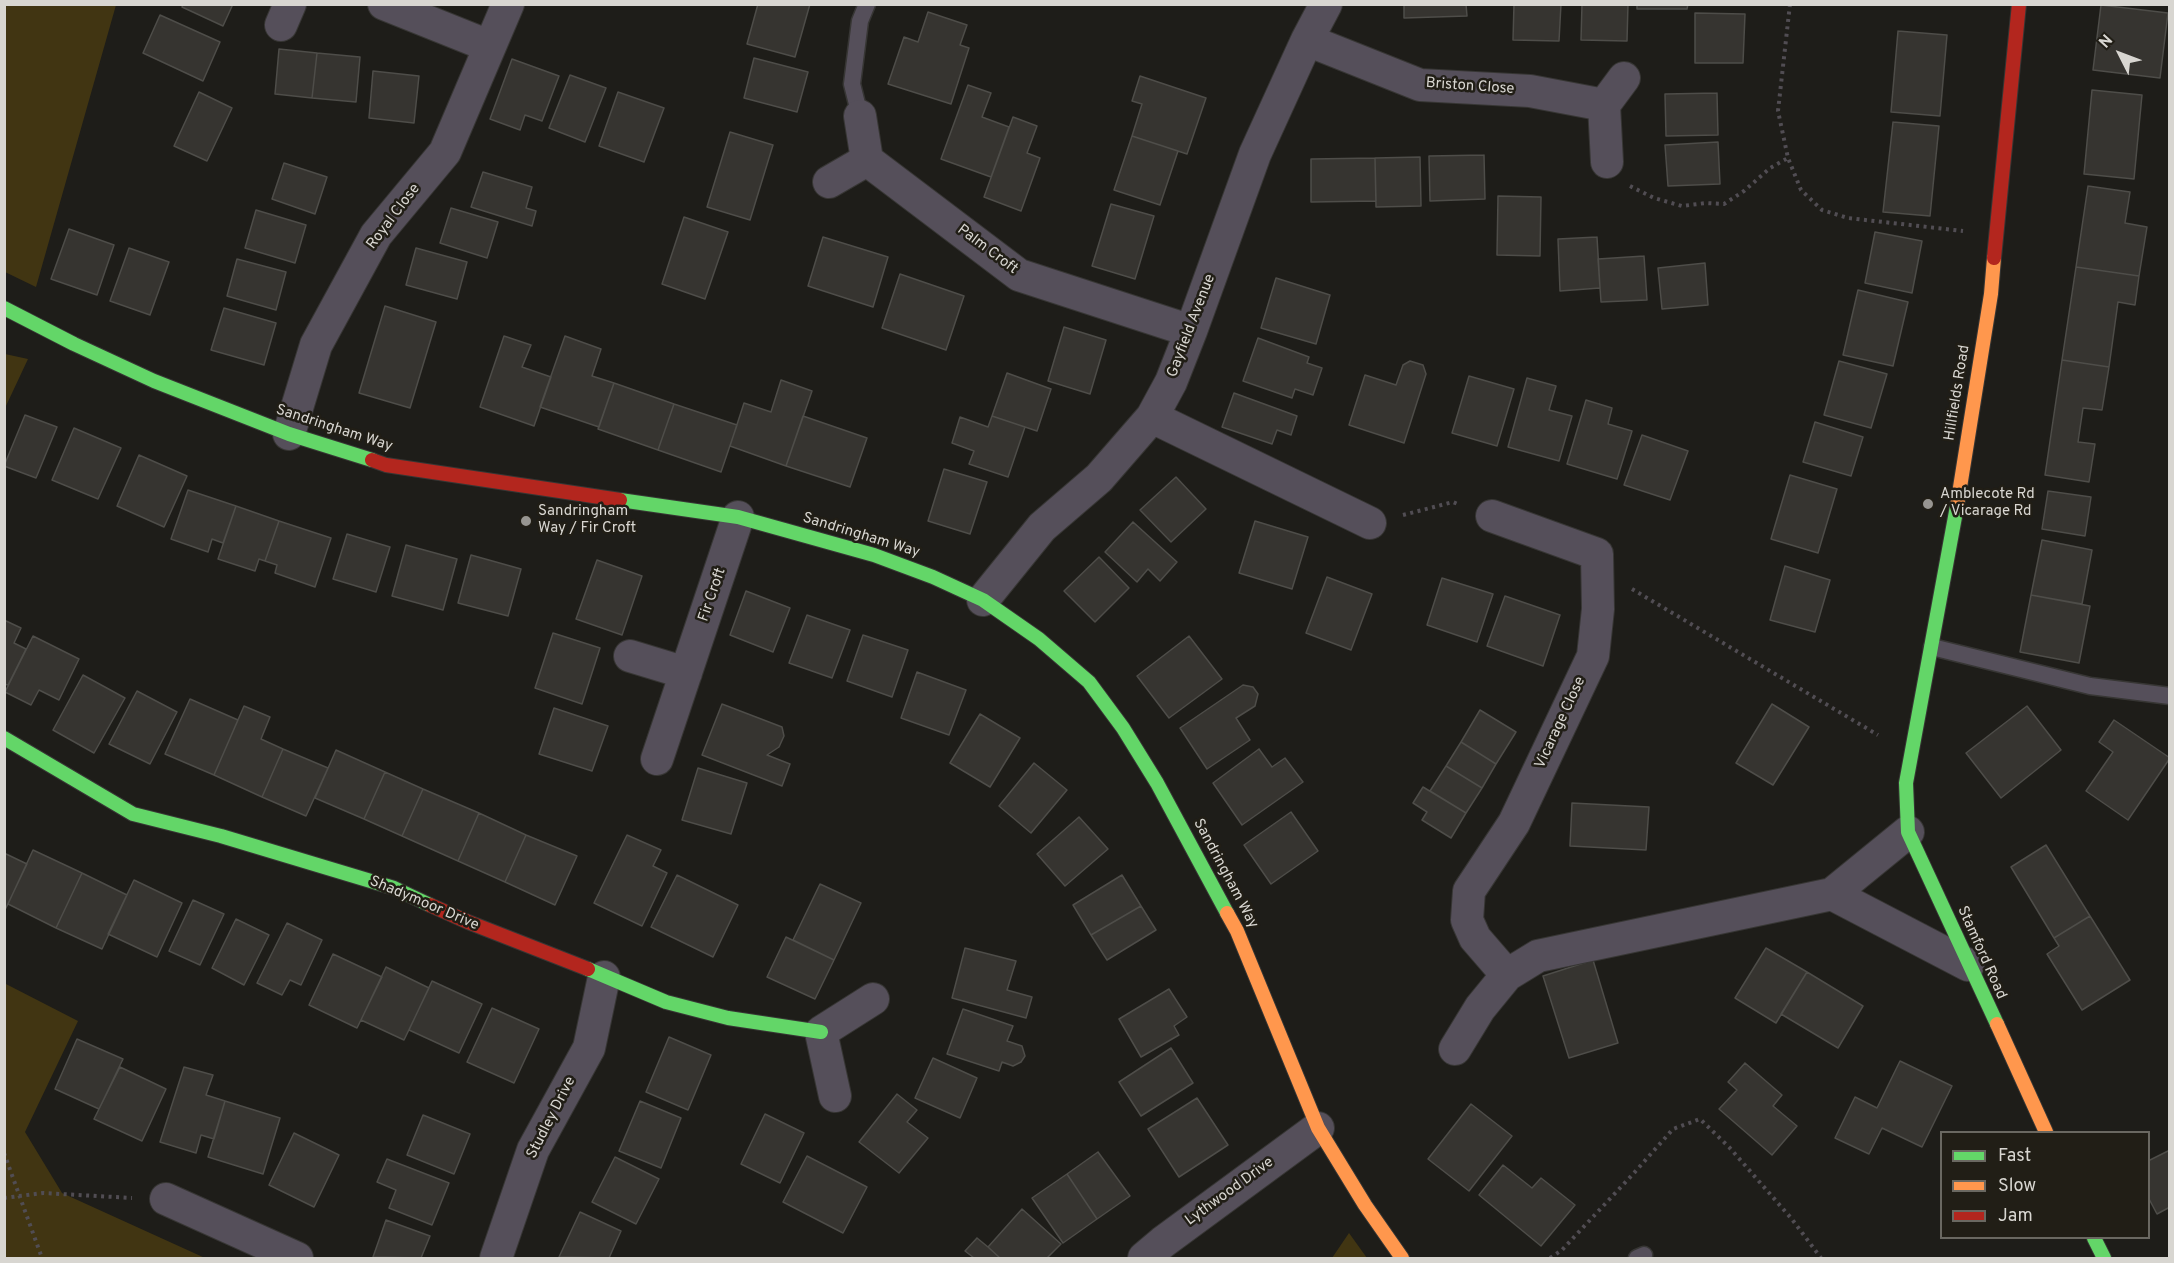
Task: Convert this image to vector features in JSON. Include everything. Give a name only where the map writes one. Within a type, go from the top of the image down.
[{"type":"street","points":[[384,4],[489,46]]},
{"type":"street","name":"Royal Close","points":[[289,434],[316,345],[376,235],[445,152],[508,4]]},
{"type":"street","name":"Gayfield Avenue","points":[[983,600],[1042,527],[1099,478],[1152,417],[1171,382],[1191,331],[1255,154],[1326,4]]},
{"type":"street","name":"Hillfields Road","points":[[1906,783],[1948,558],[1987,317],[2019,4]]},
{"type":"street","name":"Briston Close","points":[[1307,40],[1420,85],[1530,91],[1605,105]]},
{"type":"street","points":[[1607,162],[1605,105],[1624,78]]},
{"type":"street","points":[[829,182],[867,160],[860,116]]},
{"type":"street","name":"Palm Croft","points":[[867,160],[1019,275],[1191,331]]},
{"type":"street","name":"Sandringham Way","points":[[4,308],[154,381],[289,434],[386,465],[738,517],[874,555],[933,577],[983,600],[1039,639],[1089,682],[1123,728],[1157,783],[1237,931],[1318,1128],[1365,1205],[1402,1258]]},
{"type":"street","points":[[1152,417],[1370,523]]},
{"type":"street","points":[[1492,516],[1597,554],[1597,569]]},
{"type":"street","name":"Fir Croft","points":[[657,759],[738,517]]},
{"type":"street","name":"Vicarage Close","points":[[1507,975],[1475,938],[1467,920],[1469,891],[1514,823],[1593,656],[1598,609],[1597,569]]},
{"type":"street","points":[[630,656],[686,673]]},
{"type":"street","name":"Shadymoor Drive","points":[[4,738],[133,814],[221,836],[394,888],[468,922],[666,1002],[728,1018],[821,1032]]},
{"type":"street","name":"Stamford Road","points":[[1906,783],[1908,832],[2046,1131]]},
{"type":"street","points":[[1455,1049],[1480,1008],[1507,975],[1539,956],[1832,894],[1908,832]]},
{"type":"street","points":[[1832,894],[1968,965]]},
{"type":"street","name":"Studley Drive","points":[[496,1258],[533,1150],[589,1047],[604,977]]},
{"type":"street","points":[[835,1096],[821,1032],[873,999]]},
{"type":"street","name":"Lythwood Drive","points":[[1144,1258],[1318,1128]]},
{"type":"street","points":[[166,1199],[245,1248],[297,1258]]},
{"type":"street","points":[[2094,1239],[2104,1258]]},
{"type":"lane","points":[[860,116],[852,84],[861,21],[867,4]]},
{"type":"lane","points":[[1932,647],[2090,686],[2169,696]]},
{"type":"path","points":[[1790,4],[1778,111],[1788,158],[1801,190],[1822,210],[1848,218],[1997,234]]},
{"type":"path","points":[[1607,162],[1626,185],[1654,198],[1682,206],[1706,203],[1725,204],[1770,168],[1788,158]]},
{"type":"path","points":[[1370,523],[1454,502],[1492,516]]},
{"type":"path","points":[[1597,569],[1912,755]]},
{"type":"path","points":[[1550,1258],[1562,1250],[1673,1129],[1700,1119],[1729,1147],[1784,1209],[1821,1258]]},
{"type":"path","points":[[4,1153],[42,1258]]},
{"type":"path","points":[[4,1198],[43,1193],[166,1199]]},
{"type":"shaded area","points":[[4,5],[116,5],[36,287],[5,272]]},
{"type":"shaded area","points":[[4,354],[28,359],[5,408]]},
{"type":"shaded area","points":[[4,983],[78,1021],[25,1132],[62,1193],[205,1258],[5,1258]]},
{"type":"shaded area","points":[[1349,1233],[1367,1258],[1332,1258]]},
{"type":"building","points":[[183,4],[233,4],[223,26],[182,7]]},
{"type":"building","points":[[758,4],[810,4],[795,57],[747,44]]},
{"type":"building","points":[[1404,4],[1466,4],[1467,16],[1404,18]]},
{"type":"building","points":[[1514,4],[1561,4],[1559,41],[1513,40]]},
{"type":"building","points":[[1582,4],[1628,4],[1627,41],[1581,40]]},
{"type":"building","points":[[1637,4],[1688,4],[1687,9],[1637,9]]},
{"type":"building","points":[[2101,5],[2168,13],[2160,78],[2093,70]]},
{"type":"building","points":[[928,12],[967,25],[960,45],[969,48],[951,104],[888,84],[904,37],[918,42]]},
{"type":"building","points":[[1695,13],[1745,14],[1743,63],[1695,63]]},
{"type":"building","points":[[160,15],[220,42],[203,81],[143,53]]},
{"type":"building","points":[[1898,31],[1947,35],[1940,116],[1891,112]]},
{"type":"building","points":[[279,49],[317,53],[312,98],[275,94]]},
{"type":"building","points":[[317,53],[360,57],[356,102],[312,98]]},
{"type":"building","points":[[754,58],[808,72],[797,112],[744,98]]},
{"type":"building","points":[[512,59],[559,76],[542,121],[525,115],[520,130],[490,119]]},
{"type":"building","points":[[373,71],[419,76],[414,123],[369,118]]},
{"type":"building","points":[[570,75],[606,88],[585,142],[549,128]]},
{"type":"building","points":[[1140,76],[1206,98],[1187,154],[1132,136],[1142,104],[1132,101]]},
{"type":"building","points":[[968,85],[991,93],[982,117],[1009,127],[991,177],[941,159]]},
{"type":"building","points":[[2092,90],[2142,95],[2134,179],[2084,174]]},
{"type":"building","points":[[199,92],[232,108],[207,161],[174,146]]},
{"type":"building","points":[[618,92],[664,108],[644,162],[599,146]]},
{"type":"building","points":[[1717,93],[1718,135],[1666,136],[1665,94]]},
{"type":"building","points":[[1013,117],[1037,126],[1027,153],[1040,158],[1021,211],[984,197]]},
{"type":"building","points":[[1893,122],[1939,126],[1930,216],[1883,212]]},
{"type":"building","points":[[730,132],[773,145],[750,220],[707,207]]},
{"type":"building","points":[[1132,136],[1178,151],[1160,205],[1114,190]]},
{"type":"building","points":[[1718,142],[1720,184],[1668,186],[1665,145]]},
{"type":"building","points":[[1484,155],[1485,199],[1430,201],[1429,156]]},
{"type":"building","points":[[1420,157],[1421,206],[1376,207],[1375,158]]},
{"type":"building","points":[[1375,158],[1376,201],[1311,202],[1311,159]]},
{"type":"building","points":[[284,163],[327,177],[315,214],[272,199]]},
{"type":"building","points":[[483,172],[532,187],[526,208],[536,211],[532,226],[471,207]]},
{"type":"building","points":[[2088,186],[2130,192],[2125,223],[2147,227],[2139,276],[2076,267]]},
{"type":"building","points":[[1498,196],[1541,197],[1540,256],[1497,255]]},
{"type":"building","points":[[1111,204],[1154,216],[1135,279],[1092,266]]},
{"type":"building","points":[[451,208],[498,222],[487,258],[440,243]]},
{"type":"building","points":[[256,210],[306,225],[295,263],[245,248]]},
{"type":"building","points":[[684,217],[728,232],[705,299],[662,284]]},
{"type":"building","points":[[69,229],[114,245],[97,295],[51,279]]},
{"type":"building","points":[[1875,232],[1922,241],[1912,293],[1865,283]]},
{"type":"building","points":[[823,237],[888,257],[873,307],[808,286]]},
{"type":"building","points":[[1597,237],[1600,288],[1560,291],[1558,239]]},
{"type":"building","points":[[129,248],[169,262],[150,315],[110,301]]},
{"type":"building","points":[[416,248],[467,262],[457,299],[406,285]]},
{"type":"building","points":[[1644,256],[1647,300],[1601,302],[1598,259]]},
{"type":"building","points":[[237,259],[286,272],[276,310],[227,296]]},
{"type":"building","points":[[1705,263],[1708,305],[1662,309],[1658,268]]},
{"type":"building","points":[[2076,267],[2139,276],[2135,305],[2118,302],[2109,367],[2062,360]]},
{"type":"building","points":[[900,274],[964,296],[946,350],[882,328]]},
{"type":"building","points":[[1276,278],[1330,295],[1316,344],[1261,328]]},
{"type":"building","points":[[1858,290],[1908,302],[1893,366],[1843,355]]},
{"type":"building","points":[[385,306],[436,322],[410,408],[359,393]]},
{"type":"building","points":[[224,308],[276,323],[264,365],[211,350]]},
{"type":"building","points":[[1064,327],[1106,340],[1090,394],[1048,381]]},
{"type":"building","points":[[504,336],[531,345],[522,367],[551,377],[534,426],[480,407]]},
{"type":"building","points":[[565,336],[601,349],[592,376],[614,383],[599,427],[540,407]]},
{"type":"building","points":[[1258,338],[1309,357],[1307,363],[1322,368],[1313,395],[1295,389],[1292,398],[1243,381]]},
{"type":"building","points":[[2062,360],[2109,367],[2102,410],[2083,408],[2078,442],[2095,444],[2089,482],[2045,475]]},
{"type":"building","points":[[1410,361],[1423,365],[1426,374],[1404,443],[1349,425],[1365,375],[1396,385],[1403,365]]},
{"type":"building","points":[[1839,361],[1887,374],[1871,428],[1824,415]]},
{"type":"building","points":[[1007,373],[1051,389],[1037,431],[992,416]]},
{"type":"building","points":[[1469,376],[1514,389],[1497,446],[1452,433]]},
{"type":"building","points":[[1527,378],[1556,386],[1549,410],[1572,416],[1559,461],[1508,447]]},
{"type":"building","points":[[781,380],[812,391],[786,466],[730,446],[744,403],[771,412]]},
{"type":"building","points":[[614,383],[674,404],[658,450],[598,429]]},
{"type":"building","points":[[1234,393],[1297,416],[1291,435],[1277,430],[1272,444],[1222,427]]},
{"type":"building","points":[[1586,400],[1612,408],[1608,424],[1632,431],[1617,479],[1567,464]]},
{"type":"building","points":[[674,404],[737,425],[721,472],[658,450]]},
{"type":"building","points":[[25,415],[57,427],[36,478],[4,466]]},
{"type":"building","points":[[803,416],[867,438],[850,487],[786,466]]},
{"type":"building","points":[[992,416],[1025,427],[1008,477],[969,464],[974,451],[952,443],[960,417],[988,427]]},
{"type":"building","points":[[1815,422],[1863,437],[1851,476],[1803,462]]},
{"type":"building","points":[[74,428],[121,448],[98,499],[52,480]]},
{"type":"building","points":[[1642,435],[1688,451],[1670,500],[1624,485]]},
{"type":"building","points":[[139,455],[187,476],[164,527],[117,506]]},
{"type":"building","points":[[944,469],[987,482],[970,534],[928,521]]},
{"type":"building","points":[[1790,475],[1837,489],[1818,553],[1771,539]]},
{"type":"building","points":[[1176,477],[1206,509],[1171,542],[1140,510]]},
{"type":"building","points":[[188,490],[236,506],[223,543],[212,539],[208,552],[171,539]]},
{"type":"building","points":[[2048,491],[2091,497],[2085,536],[2042,529]]},
{"type":"building","points":[[236,506],[279,521],[265,561],[259,559],[255,571],[218,559]]},
{"type":"building","points":[[279,521],[331,538],[315,587],[275,573],[277,565],[265,561]]},
{"type":"building","points":[[1255,521],[1308,537],[1292,589],[1239,573]]},
{"type":"building","points":[[1133,522],[1177,562],[1160,581],[1148,569],[1137,582],[1105,552]]},
{"type":"building","points":[[347,534],[390,547],[376,592],[333,579]]},
{"type":"building","points":[[2042,540],[2092,550],[2082,604],[2031,595]]},
{"type":"building","points":[[406,545],[457,559],[443,610],[392,596]]},
{"type":"building","points":[[471,555],[521,569],[508,616],[458,603]]},
{"type":"building","points":[[1099,557],[1129,588],[1095,622],[1064,591]]},
{"type":"building","points":[[597,560],[642,576],[622,635],[576,619]]},
{"type":"building","points":[[1785,566],[1830,580],[1815,632],[1770,620]]},
{"type":"building","points":[[1327,577],[1372,594],[1351,650],[1306,633]]},
{"type":"building","points":[[1442,578],[1493,594],[1477,642],[1427,625]]},
{"type":"building","points":[[746,591],[790,608],[773,652],[730,635]]},
{"type":"building","points":[[2031,595],[2090,606],[2079,663],[2020,652]]},
{"type":"building","points":[[1505,596],[1560,615],[1543,666],[1487,646]]},
{"type":"building","points":[[807,615],[850,630],[832,678],[789,663]]},
{"type":"building","points":[[4,620],[21,628],[14,643],[26,649],[8,685],[4,684]]},
{"type":"building","points":[[553,633],[600,648],[582,704],[535,688]]},
{"type":"building","points":[[863,635],[908,650],[892,697],[847,681]]},
{"type":"building","points":[[33,636],[79,659],[59,700],[39,690],[31,705],[5,692]]},
{"type":"building","points":[[1189,636],[1222,679],[1169,718],[1137,676]]},
{"type":"building","points":[[917,672],[966,690],[949,735],[901,718]]},
{"type":"building","points":[[83,675],[125,698],[94,753],[53,730]]},
{"type":"building","points":[[1243,685],[1253,687],[1258,694],[1255,706],[1236,718],[1250,740],[1207,769],[1180,728]]},
{"type":"building","points":[[137,691],[177,712],[150,764],[109,744]]},
{"type":"building","points":[[190,699],[238,720],[214,775],[165,754]]},
{"type":"building","points":[[722,704],[782,727],[784,736],[779,747],[767,755],[790,764],[782,786],[702,755]]},
{"type":"building","points":[[1772,704],[1809,727],[1773,785],[1736,763]]},
{"type":"building","points":[[244,706],[270,717],[261,739],[283,749],[262,797],[214,775]]},
{"type":"building","points":[[2027,706],[2061,750],[2001,798],[1966,753]]},
{"type":"building","points":[[554,708],[608,726],[592,771],[539,754]]},
{"type":"building","points":[[1480,710],[1516,732],[1496,764],[1461,742]]},
{"type":"building","points":[[980,714],[1020,738],[990,787],[950,763]]},
{"type":"building","points":[[2114,720],[2170,758],[2128,820],[2086,791],[2113,752],[2099,742]]},
{"type":"building","points":[[1461,742],[1496,764],[1482,788],[1446,766]]},
{"type":"building","points":[[283,749],[328,768],[306,816],[262,797]]},
{"type":"building","points":[[1259,749],[1272,767],[1285,758],[1303,782],[1242,825],[1213,783]]},
{"type":"building","points":[[336,750],[385,772],[364,819],[315,798]]},
{"type":"building","points":[[1034,763],[1067,790],[1031,833],[999,806]]},
{"type":"building","points":[[1446,766],[1482,788],[1466,813],[1430,791]]},
{"type":"building","points":[[698,768],[747,783],[731,834],[682,820]]},
{"type":"building","points":[[385,772],[423,789],[402,836],[364,819]]},
{"type":"building","points":[[1423,787],[1466,813],[1451,838],[1422,820],[1427,812],[1413,803]]},
{"type":"building","points":[[423,789],[479,813],[458,861],[402,836]]},
{"type":"building","points":[[1572,803],[1649,807],[1646,850],[1570,846]]},
{"type":"building","points":[[1291,812],[1318,851],[1271,884],[1244,845]]},
{"type":"building","points":[[479,813],[526,835],[505,882],[458,861]]},
{"type":"building","points":[[1079,817],[1108,849],[1065,886],[1037,854]]},
{"type":"building","points":[[526,835],[577,856],[555,905],[505,882]]},
{"type":"building","points":[[627,835],[661,850],[653,866],[667,873],[642,926],[594,903]]},
{"type":"building","points":[[2046,845],[2090,916],[2054,938],[2011,867]]},
{"type":"building","points":[[33,850],[82,873],[56,928],[8,904]]},
{"type":"building","points":[[4,853],[27,864],[4,912]]},
{"type":"building","points":[[82,873],[127,895],[102,949],[56,928]]},
{"type":"building","points":[[677,875],[738,905],[713,957],[651,927]]},
{"type":"building","points":[[1122,875],[1141,906],[1091,935],[1073,905]]},
{"type":"building","points":[[134,880],[182,903],[157,957],[108,934]]},
{"type":"building","points":[[820,884],[861,903],[834,960],[793,940]]},
{"type":"building","points":[[193,900],[224,914],[200,965],[169,951]]},
{"type":"building","points":[[1141,906],[1156,930],[1107,960],[1091,935]]},
{"type":"building","points":[[2090,916],[2130,980],[2082,1010],[2047,954],[2059,946],[2054,938]]},
{"type":"building","points":[[236,919],[269,935],[244,985],[212,968]]},
{"type":"building","points":[[287,923],[322,940],[301,985],[290,980],[282,995],[257,983]]},
{"type":"building","points":[[786,937],[834,960],[815,999],[767,977]]},
{"type":"building","points":[[965,948],[1016,961],[1007,990],[1032,997],[1026,1018],[952,998]]},
{"type":"building","points":[[1766,948],[1807,972],[1776,1023],[1735,998]]},
{"type":"building","points":[[333,954],[382,977],[357,1028],[309,1005]]},
{"type":"building","points":[[1593,960],[1618,1043],[1569,1058],[1543,976]]},
{"type":"building","points":[[386,967],[429,988],[404,1040],[361,1020]]},
{"type":"building","points":[[1807,972],[1863,1006],[1838,1048],[1781,1014]]},
{"type":"building","points":[[432,981],[482,1004],[459,1053],[409,1030]]},
{"type":"building","points":[[1169,989],[1187,1017],[1174,1026],[1179,1035],[1141,1057],[1119,1019]]},
{"type":"building","points":[[492,1008],[539,1029],[514,1083],[467,1062]]},
{"type":"building","points":[[963,1009],[1013,1026],[1007,1041],[1022,1046],[1025,1056],[1021,1062],[1013,1066],[1002,1062],[999,1071],[947,1054]]},
{"type":"building","points":[[669,1037],[711,1055],[688,1110],[646,1092]]},
{"type":"building","points":[[77,1039],[123,1059],[99,1109],[55,1089]]},
{"type":"building","points":[[1171,1048],[1193,1083],[1141,1116],[1119,1082]]},
{"type":"building","points":[[933,1058],[977,1078],[960,1118],[915,1098]]},
{"type":"building","points":[[1900,1061],[1952,1086],[1922,1147],[1882,1128],[1869,1154],[1835,1138],[1855,1097],[1877,1108]]},
{"type":"building","points":[[1745,1063],[1782,1095],[1773,1106],[1797,1126],[1772,1155],[1719,1109],[1737,1090],[1728,1082]]},
{"type":"building","points":[[120,1067],[166,1089],[142,1141],[94,1119]]},
{"type":"building","points":[[184,1067],[213,1075],[206,1095],[225,1101],[214,1139],[201,1135],[196,1153],[160,1142]]},
{"type":"building","points":[[897,1094],[917,1110],[907,1122],[928,1138],[899,1173],[859,1142]]},
{"type":"building","points":[[1197,1098],[1228,1145],[1179,1177],[1148,1129]]},
{"type":"building","points":[[225,1101],[280,1118],[263,1174],[208,1157]]},
{"type":"building","points":[[640,1101],[681,1118],[661,1168],[619,1151]]},
{"type":"building","points":[[1471,1104],[1512,1136],[1469,1191],[1428,1159]]},
{"type":"building","points":[[765,1114],[804,1133],[780,1183],[741,1164]]},
{"type":"building","points":[[423,1115],[470,1134],[454,1174],[407,1155]]},
{"type":"building","points":[[294,1133],[339,1155],[314,1207],[269,1185]]},
{"type":"building","points":[[2170,1150],[2170,1207],[2157,1214],[2150,1201],[2150,1160]]},
{"type":"building","points":[[1098,1152],[1130,1196],[1097,1219],[1067,1174]]},
{"type":"building","points":[[807,1156],[867,1187],[843,1233],[783,1202]]},
{"type":"building","points":[[615,1157],[659,1179],[636,1224],[592,1202]]},
{"type":"building","points":[[387,1159],[449,1183],[432,1225],[389,1208],[396,1190],[377,1182]]},
{"type":"building","points":[[1503,1165],[1532,1188],[1541,1178],[1575,1205],[1541,1246],[1479,1195]]},
{"type":"building","points":[[1067,1174],[1097,1219],[1063,1243],[1032,1198]]},
{"type":"building","points":[[1022,1209],[1061,1244],[1047,1258],[1000,1258],[988,1247]]},
{"type":"building","points":[[580,1212],[621,1231],[609,1258],[559,1257]]},
{"type":"building","points":[[386,1220],[430,1236],[421,1258],[373,1257]]},
{"type":"building","points":[[977,1238],[1000,1258],[974,1258],[965,1251]]},
{"type":"traffic: fast","points":[[4,308],[154,381],[289,434],[372,460]]},
{"type":"traffic: fast","points":[[620,500],[738,517],[874,555],[933,577],[983,600],[1039,639],[1089,682],[1123,728],[1157,783],[1227,913]]},
{"type":"traffic: fast","points":[[1957,506],[1906,783],[1908,832],[1997,1024]]},
{"type":"traffic: fast","points":[[4,738],[133,814],[221,836],[394,888],[430,905]]},
{"type":"traffic: fast","points":[[588,969],[666,1002],[728,1018],[821,1032]]},
{"type":"traffic: fast","points":[[2094,1239],[2104,1258]]},
{"type":"traffic: slow","points":[[1957,506],[1991,294],[1994,258]]},
{"type":"traffic: slow","points":[[1227,913],[1237,931],[1318,1128],[1365,1205],[1402,1258]]},
{"type":"traffic: slow","points":[[1997,1024],[2046,1131]]},
{"type":"traffic: jam","points":[[1994,258],[2019,4]]},
{"type":"traffic: jam","points":[[372,460],[386,465],[620,500]]},
{"type":"traffic: jam","points":[[430,905],[588,969]]},
{"type":"place","name":"Amblecote Rd / Vicarage Rd","points":[[1928,504]]},
{"type":"place","name":"Sandringham Way / Fir Croft","points":[[526,521]]}]
